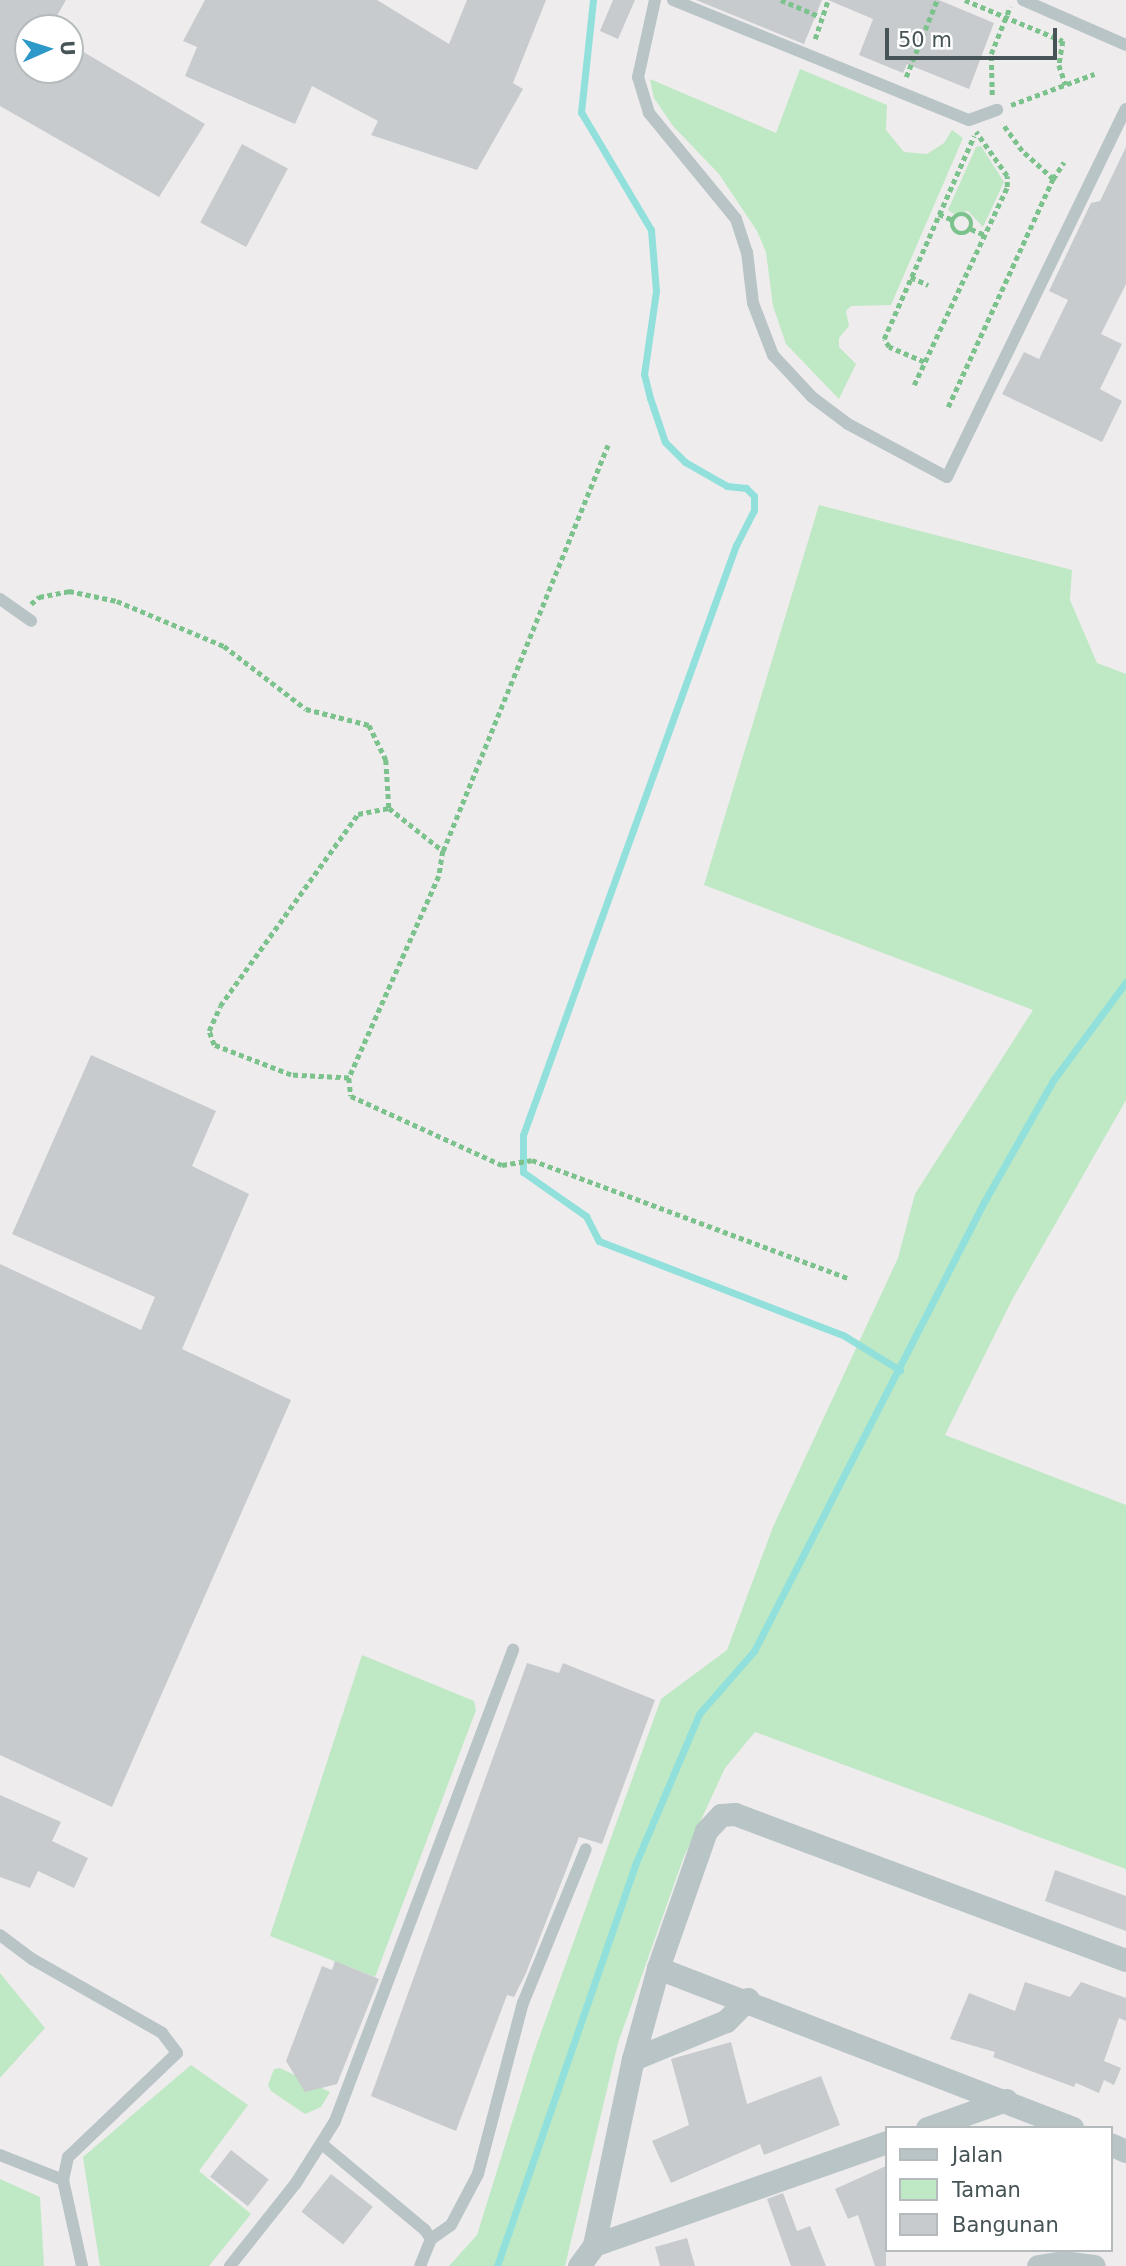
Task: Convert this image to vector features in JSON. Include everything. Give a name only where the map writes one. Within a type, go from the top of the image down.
[{"type":"street","points":[[579,2266],[594,2245],[633,2059],[658,1968],[710,1824],[727,1814],[1126,1960]]},
{"type":"street","points":[[658,1968],[748,1999],[1067,2126]]},
{"type":"street","points":[[633,2059],[726,2021],[748,1999]]},
{"type":"street","points":[[933,2126],[1006,2100]]},
{"type":"street","points":[[594,2245],[884,2143]]},
{"type":"street","points":[[1038,2266],[1062,2262],[1094,2266]]},
{"type":"lane","points":[[655,0],[638,77],[649,113],[736,219],[747,252],[753,303],[773,355],[812,397],[848,424],[947,477],[1126,109]]},
{"type":"lane","points":[[673,0],[972,126],[997,110]]},
{"type":"lane","points":[[1023,0],[1126,45]]},
{"type":"lane","points":[[0,598],[25,617]]},
{"type":"lane","points":[[230,2266],[322,2144],[335,2121],[513,1650]]},
{"type":"lane","points":[[420,2266],[431,2239],[451,2225],[478,2174],[523,2003],[586,1849]]},
{"type":"lane","points":[[0,1935],[32,1959],[162,2033],[177,2053],[68,2157],[63,2180],[82,2266]]},
{"type":"lane","points":[[322,2144],[431,2239]]},
{"type":"lane","points":[[0,2155],[63,2180]]},
{"type":"path","points":[[781,0],[821,17]]},
{"type":"path","points":[[812,38],[828,0]]},
{"type":"path","points":[[899,95],[937,0]]},
{"type":"path","points":[[965,0],[1063,41],[1059,65],[1066,85]]},
{"type":"path","points":[[1013,0],[1004,17],[989,69],[997,110],[1011,138],[1054,179]]},
{"type":"path","points":[[1013,104],[1094,74]]},
{"type":"path","points":[[924,362],[889,347],[884,339],[939,214],[972,126]]},
{"type":"path","points":[[914,385],[1007,187],[1007,176],[972,126]]},
{"type":"path","points":[[948,407],[1064,162]]},
{"type":"path","points":[[939,214],[953,220],[967,215],[971,229]]},
{"type":"path","points":[[953,220],[958,234],[971,229],[985,235]]},
{"type":"path","points":[[911,277],[928,285]]},
{"type":"path","points":[[608,444],[443,851],[439,876],[349,1078],[351,1096],[502,1165],[532,1160],[848,1278]]},
{"type":"path","points":[[25,617],[38,597],[69,591],[117,601],[224,646],[306,709],[369,725],[386,760],[389,807],[443,851]]},
{"type":"path","points":[[349,1078],[291,1075],[215,1045],[209,1031],[220,1006],[358,814],[389,807]]},
{"type":"green space","points":[[800,69],[887,105],[886,130],[904,152],[927,154],[944,143],[952,130],[963,138],[891,305],[851,306],[846,311],[849,326],[839,338],[839,347],[856,364],[839,399],[786,344],[773,306],[766,252],[757,231],[719,174],[673,126],[654,98],[650,79],[776,133]]},
{"type":"green space","points":[[981,146],[1004,182],[983,227],[968,211],[954,214],[948,210],[976,147]]},
{"type":"green space","points":[[819,505],[1072,570],[1070,600],[1097,663],[1126,674],[1126,1100],[1012,1300],[945,1435],[1126,1505],[1126,1869],[755,1732],[725,1768],[683,1859],[618,2043],[565,2266],[449,2266],[477,2235],[534,2052],[661,1699],[727,1650],[773,1527],[898,1258],[915,1194],[1033,1010],[704,885]]},
{"type":"green space","points":[[362,1655],[474,1701],[476,1710],[375,1977],[270,1936]]},
{"type":"green space","points":[[0,1973],[45,2028],[0,2078]]},
{"type":"green space","points":[[191,2065],[248,2105],[199,2171],[251,2214],[209,2266],[100,2266],[83,2157]]},
{"type":"green space","points":[[280,2068],[330,2092],[321,2107],[305,2114],[271,2091],[268,2085],[274,2069]]},
{"type":"green space","points":[[0,2179],[40,2197],[44,2266],[0,2266]]},
{"type":"building","points":[[0,0],[66,0],[58,14],[14,14],[14,84],[84,84],[84,52],[205,124],[159,197],[0,106]]},
{"type":"building","points":[[205,0],[377,0],[449,44],[467,0],[546,0],[513,83],[523,89],[477,170],[371,135],[378,121],[312,86],[295,124],[185,76],[197,47],[183,41]]},
{"type":"building","points":[[613,0],[635,0],[618,39],[600,31]]},
{"type":"building","points":[[696,0],[822,0],[804,44]]},
{"type":"building","points":[[828,0],[939,0],[994,23],[969,89],[907,64],[903,73],[859,55],[873,19]]},
{"type":"building","points":[[242,144],[288,168],[246,247],[200,223]]},
{"type":"building","points":[[1126,147],[1126,284],[1101,334],[1122,344],[1100,389],[1122,401],[1102,442],[1002,394],[1024,352],[1039,359],[1068,300],[1049,291],[1091,203],[1100,201]]},
{"type":"building","points":[[91,1055],[216,1111],[192,1166],[249,1194],[182,1349],[291,1400],[112,1807],[0,1755],[0,1264],[141,1330],[155,1297],[12,1234]]},
{"type":"building","points":[[527,1663],[559,1673],[563,1663],[655,1700],[602,1844],[579,1837],[526,1973],[514,1997],[507,1995],[456,2131],[371,2096]]},
{"type":"building","points":[[0,1795],[61,1822],[52,1841],[88,1858],[74,1888],[38,1871],[30,1888],[0,1877]]},
{"type":"building","points":[[1055,1870],[1126,1896],[1126,1931],[1045,1901]]},
{"type":"building","points":[[335,1961],[379,1979],[337,2084],[305,2092],[286,2061],[322,1966],[332,1970]]},
{"type":"building","points":[[1025,1982],[1070,1997],[1081,1982],[1126,1998],[1126,2021],[1119,2018],[1104,2061],[1121,2068],[1114,2085],[1104,2080],[1099,2093],[1076,2083],[1074,2087],[993,2057],[995,2052],[950,2039],[969,1993],[1015,2011]]},
{"type":"building","points":[[731,2042],[747,2104],[821,2076],[840,2125],[764,2155],[760,2144],[671,2183],[652,2141],[689,2125],[671,2059]]},
{"type":"building","points":[[231,2150],[269,2180],[248,2206],[210,2177]]},
{"type":"building","points":[[884,2167],[886,2266],[875,2266],[858,2215],[848,2219],[835,2189]]},
{"type":"building","points":[[331,2174],[373,2207],[343,2244],[301,2212]]},
{"type":"building","points":[[783,2193],[797,2231],[810,2226],[826,2266],[791,2266],[767,2199]]},
{"type":"building","points":[[687,2238],[695,2266],[660,2266],[655,2247]]},
{"type":"waterway","points":[[593,0],[581,112],[651,230],[656,291],[644,374],[650,398],[665,442],[685,462],[727,486],[746,488],[754,496],[754,510],[736,545],[523,1135],[523,1172],[586,1216],[599,1241],[843,1335],[900,1370]]},
{"type":"waterway","points":[[497,2266],[635,1865],[699,1714],[754,1651],[984,1202],[1054,1079],[1126,982]]}]
